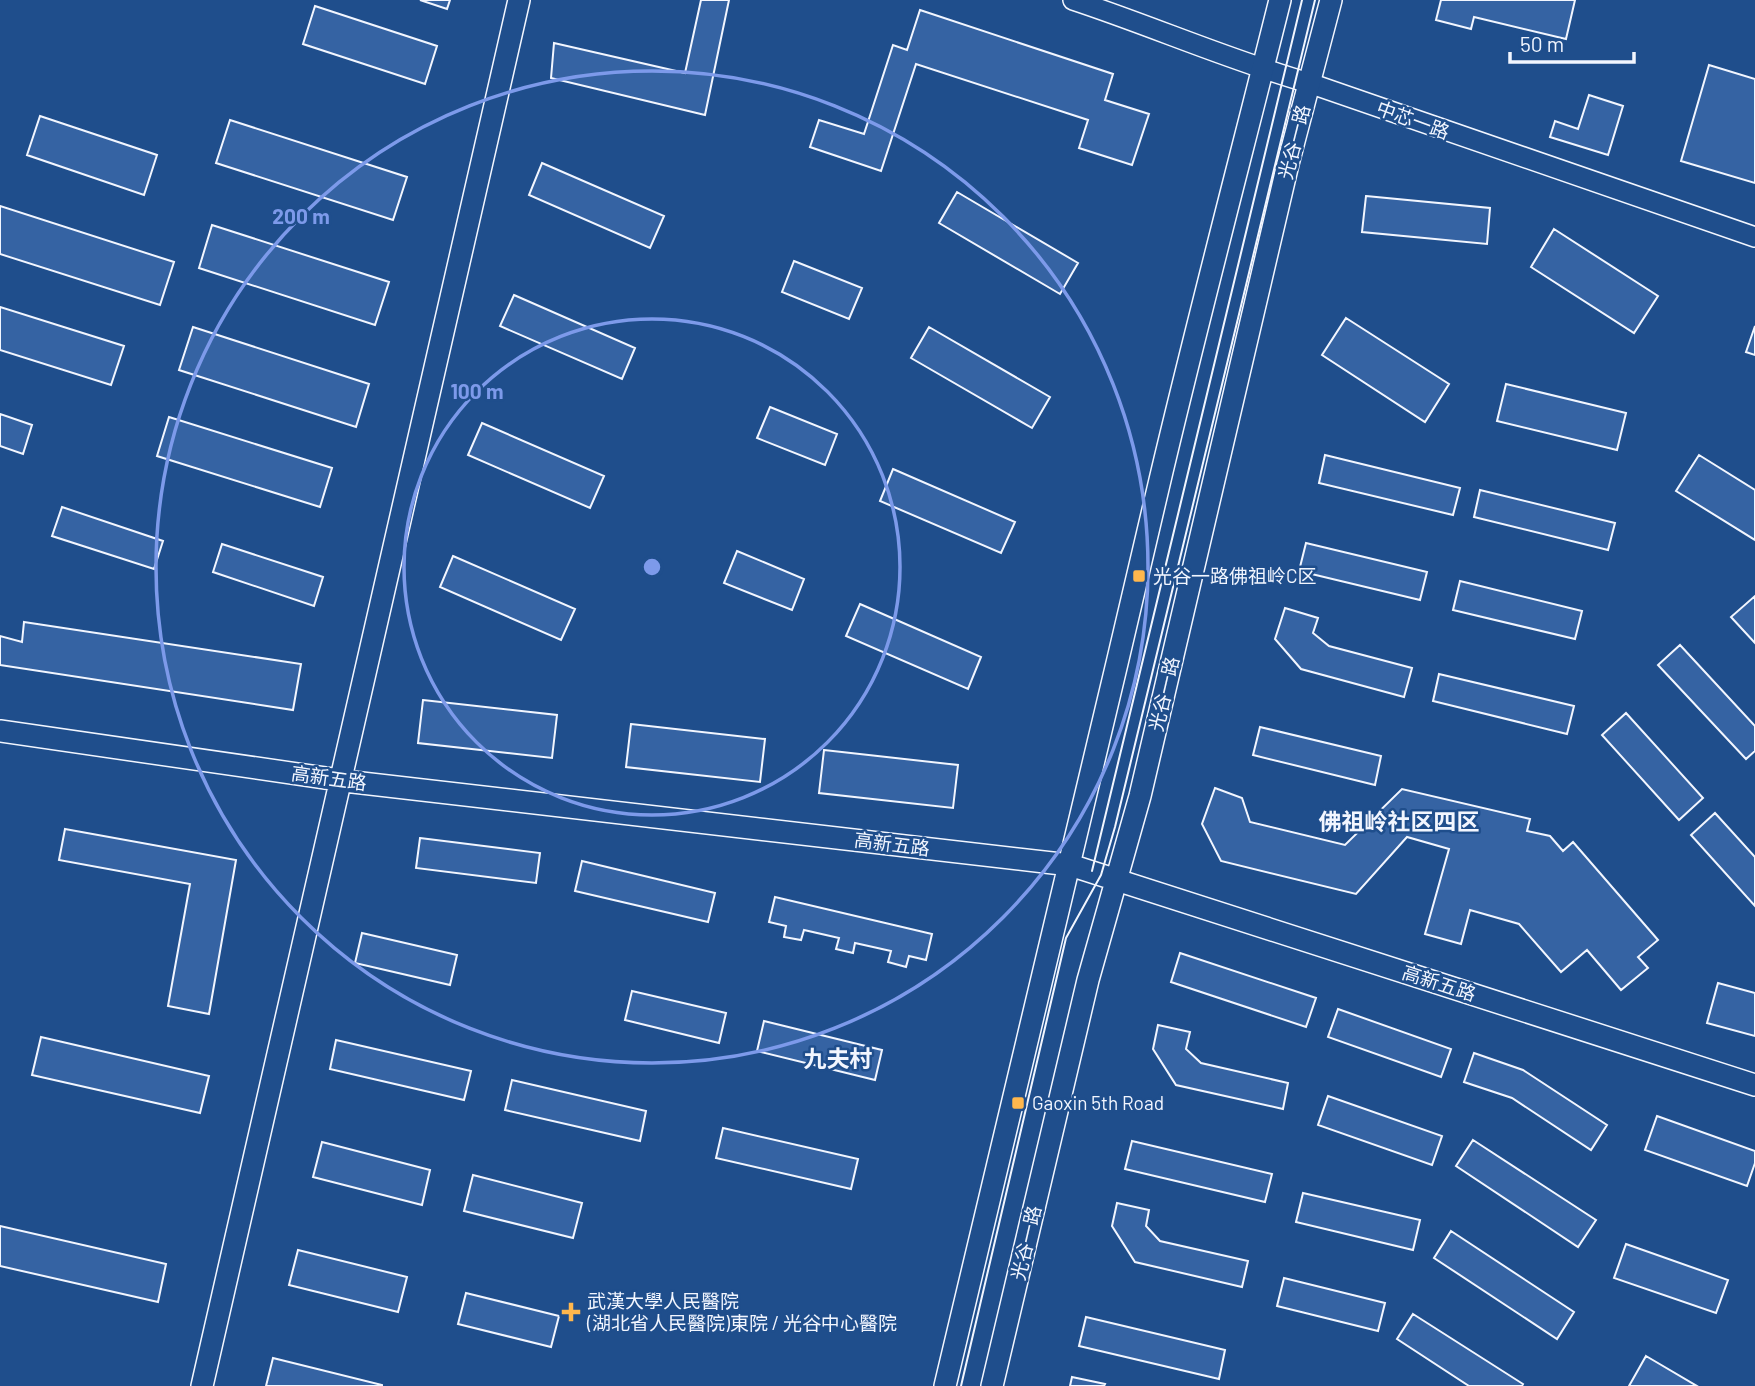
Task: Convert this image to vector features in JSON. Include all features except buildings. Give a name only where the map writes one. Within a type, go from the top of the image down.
[{"type":"main road","points":[[215,1386],[519,0]]},
{"type":"main road","points":[[202,1386],[348,781],[531,0]]},
{"type":"main road","points":[[945,1386],[1161,477],[1280,0]]},
{"type":"main road","name":"光谷一路","points":[[992,1386],[1088,980],[1140,796],[1279,204],[1331,0]]},
{"type":"main road","name":"高新五路","points":[[0,731],[348,781],[1070,865],[1755,1084]]},
{"type":"street","name":"中芯一路","points":[[1073,0],[1145,24],[1263,70],[1309,83],[1755,237]]},
{"type":"tram line","points":[[1092,871],[1302,0]]},
{"type":"tram line","points":[[961,1386],[1066,938],[1101,875],[1115,827],[1315,0]]},
{"type":"place","name":"光谷一路佛祖岭C区","points":[[1139,576]]},
{"type":"place","name":"Gaoxin 5th Road","points":[[1018,1103]]},
{"type":"place","name":"武漢大學人民醫院 (湖北省人民醫院)東院 / 光谷中心醫院","points":[[571,1312]]},
{"type":"district","name":"佛祖岭社区四区","points":[[1399,822]]},
{"type":"district","name":"九夫村","points":[[838,1059]]}]
